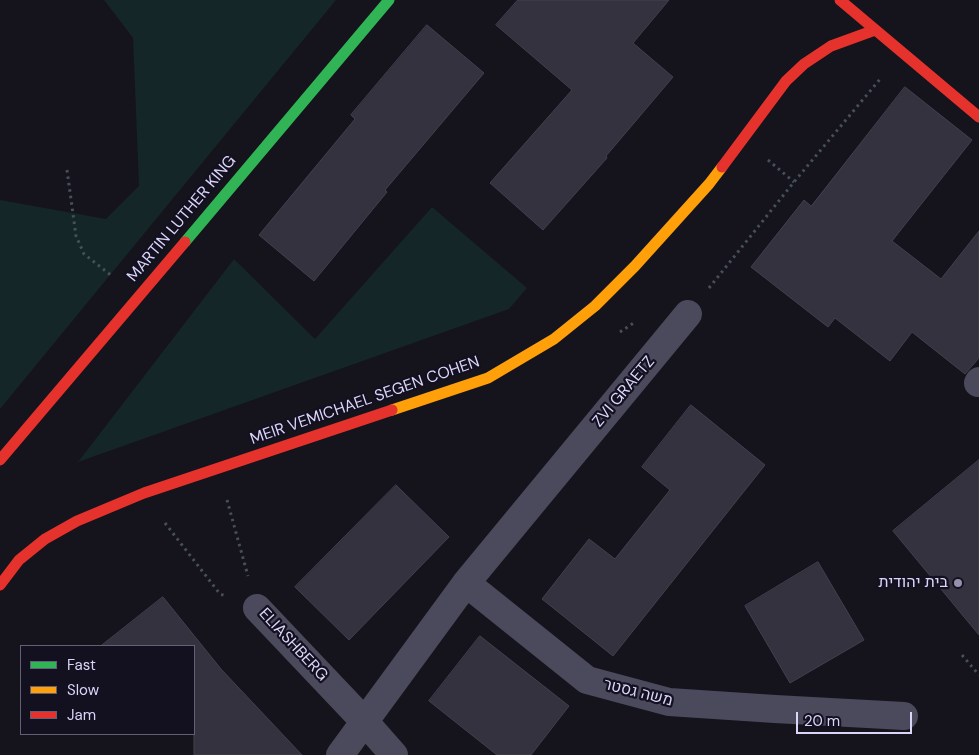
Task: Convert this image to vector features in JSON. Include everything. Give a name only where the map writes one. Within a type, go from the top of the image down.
[{"type":"street","name":"MARTIN LUTHER KING","points":[[0,460],[388,0]]},
{"type":"street","points":[[840,0],[979,117]]},
{"type":"street","name":"MEIR VEMICHAEL SEGEN COHEN","points":[[0,584],[19,560],[45,539],[77,521],[144,493],[488,378],[554,339],[595,306],[635,266],[709,184],[786,81],[804,64],[831,46],[875,30]]},
{"type":"street","name":"ZVI GRAETZ","points":[[340,755],[466,583],[688,314]]},
{"type":"street","name":"משה גסטר","points":[[466,583],[587,680],[669,702],[904,716]]},
{"type":"street","name":"ELIASHBERG","points":[[257,608],[394,755]]},
{"type":"path","points":[[688,314],[884,74]]},
{"type":"path","points":[[67,170],[76,236],[84,254],[137,297]]},
{"type":"path","points":[[620,333],[641,317]]},
{"type":"path","name":"ELIASHBERG","points":[[219,468],[257,608]]},
{"type":"path","points":[[175,536],[220,594],[257,608]]},
{"type":"path","points":[[962,656],[979,675]]},
{"type":"shaded area","points":[[104,0],[336,0],[0,409],[0,200],[106,219],[139,186],[133,38]]},
{"type":"shaded area","points":[[432,207],[527,288],[509,309],[78,462],[234,259],[315,339]]},
{"type":"building","points":[[518,0],[669,0],[633,43],[673,77],[606,156],[607,158],[543,230],[490,183],[572,90],[496,25]]},
{"type":"building","points":[[427,25],[484,73],[385,190],[387,192],[314,281],[259,235],[355,119],[351,115]]},
{"type":"building","points":[[905,87],[972,140],[892,241],[941,279],[979,231],[979,358],[965,374],[912,332],[890,361],[835,318],[828,327],[751,267],[804,200],[811,206]]},
{"type":"building","points":[[691,405],[765,465],[613,656],[542,599],[589,539],[615,559],[670,490],[642,467]]},
{"type":"building","name":"בית יהודית","points":[[979,460],[979,635],[893,531]]},
{"type":"building","points":[[396,485],[449,537],[349,640],[295,587]]},
{"type":"building","points":[[818,562],[864,640],[790,683],[745,606]]},
{"type":"building","points":[[163,597],[221,669],[302,755],[194,755],[195,645],[102,645]]},
{"type":"building","points":[[480,636],[569,706],[531,755],[497,755],[429,701]]},
{"type":"traffic: fast","points":[[185,242],[389,0]]},
{"type":"traffic: slow","points":[[392,410],[488,378],[554,339],[595,306],[635,266],[722,167]]},
{"type":"traffic: jam","points":[[840,0],[979,117]]},
{"type":"traffic: jam","points":[[722,167],[786,81],[804,64],[831,46],[875,30]]},
{"type":"traffic: jam","points":[[0,460],[185,242]]},
{"type":"traffic: jam","points":[[0,585],[19,560],[45,539],[77,521],[144,493],[392,410]]},
{"type":"place","name":"בית יהודית","points":[[958,583]]}]
